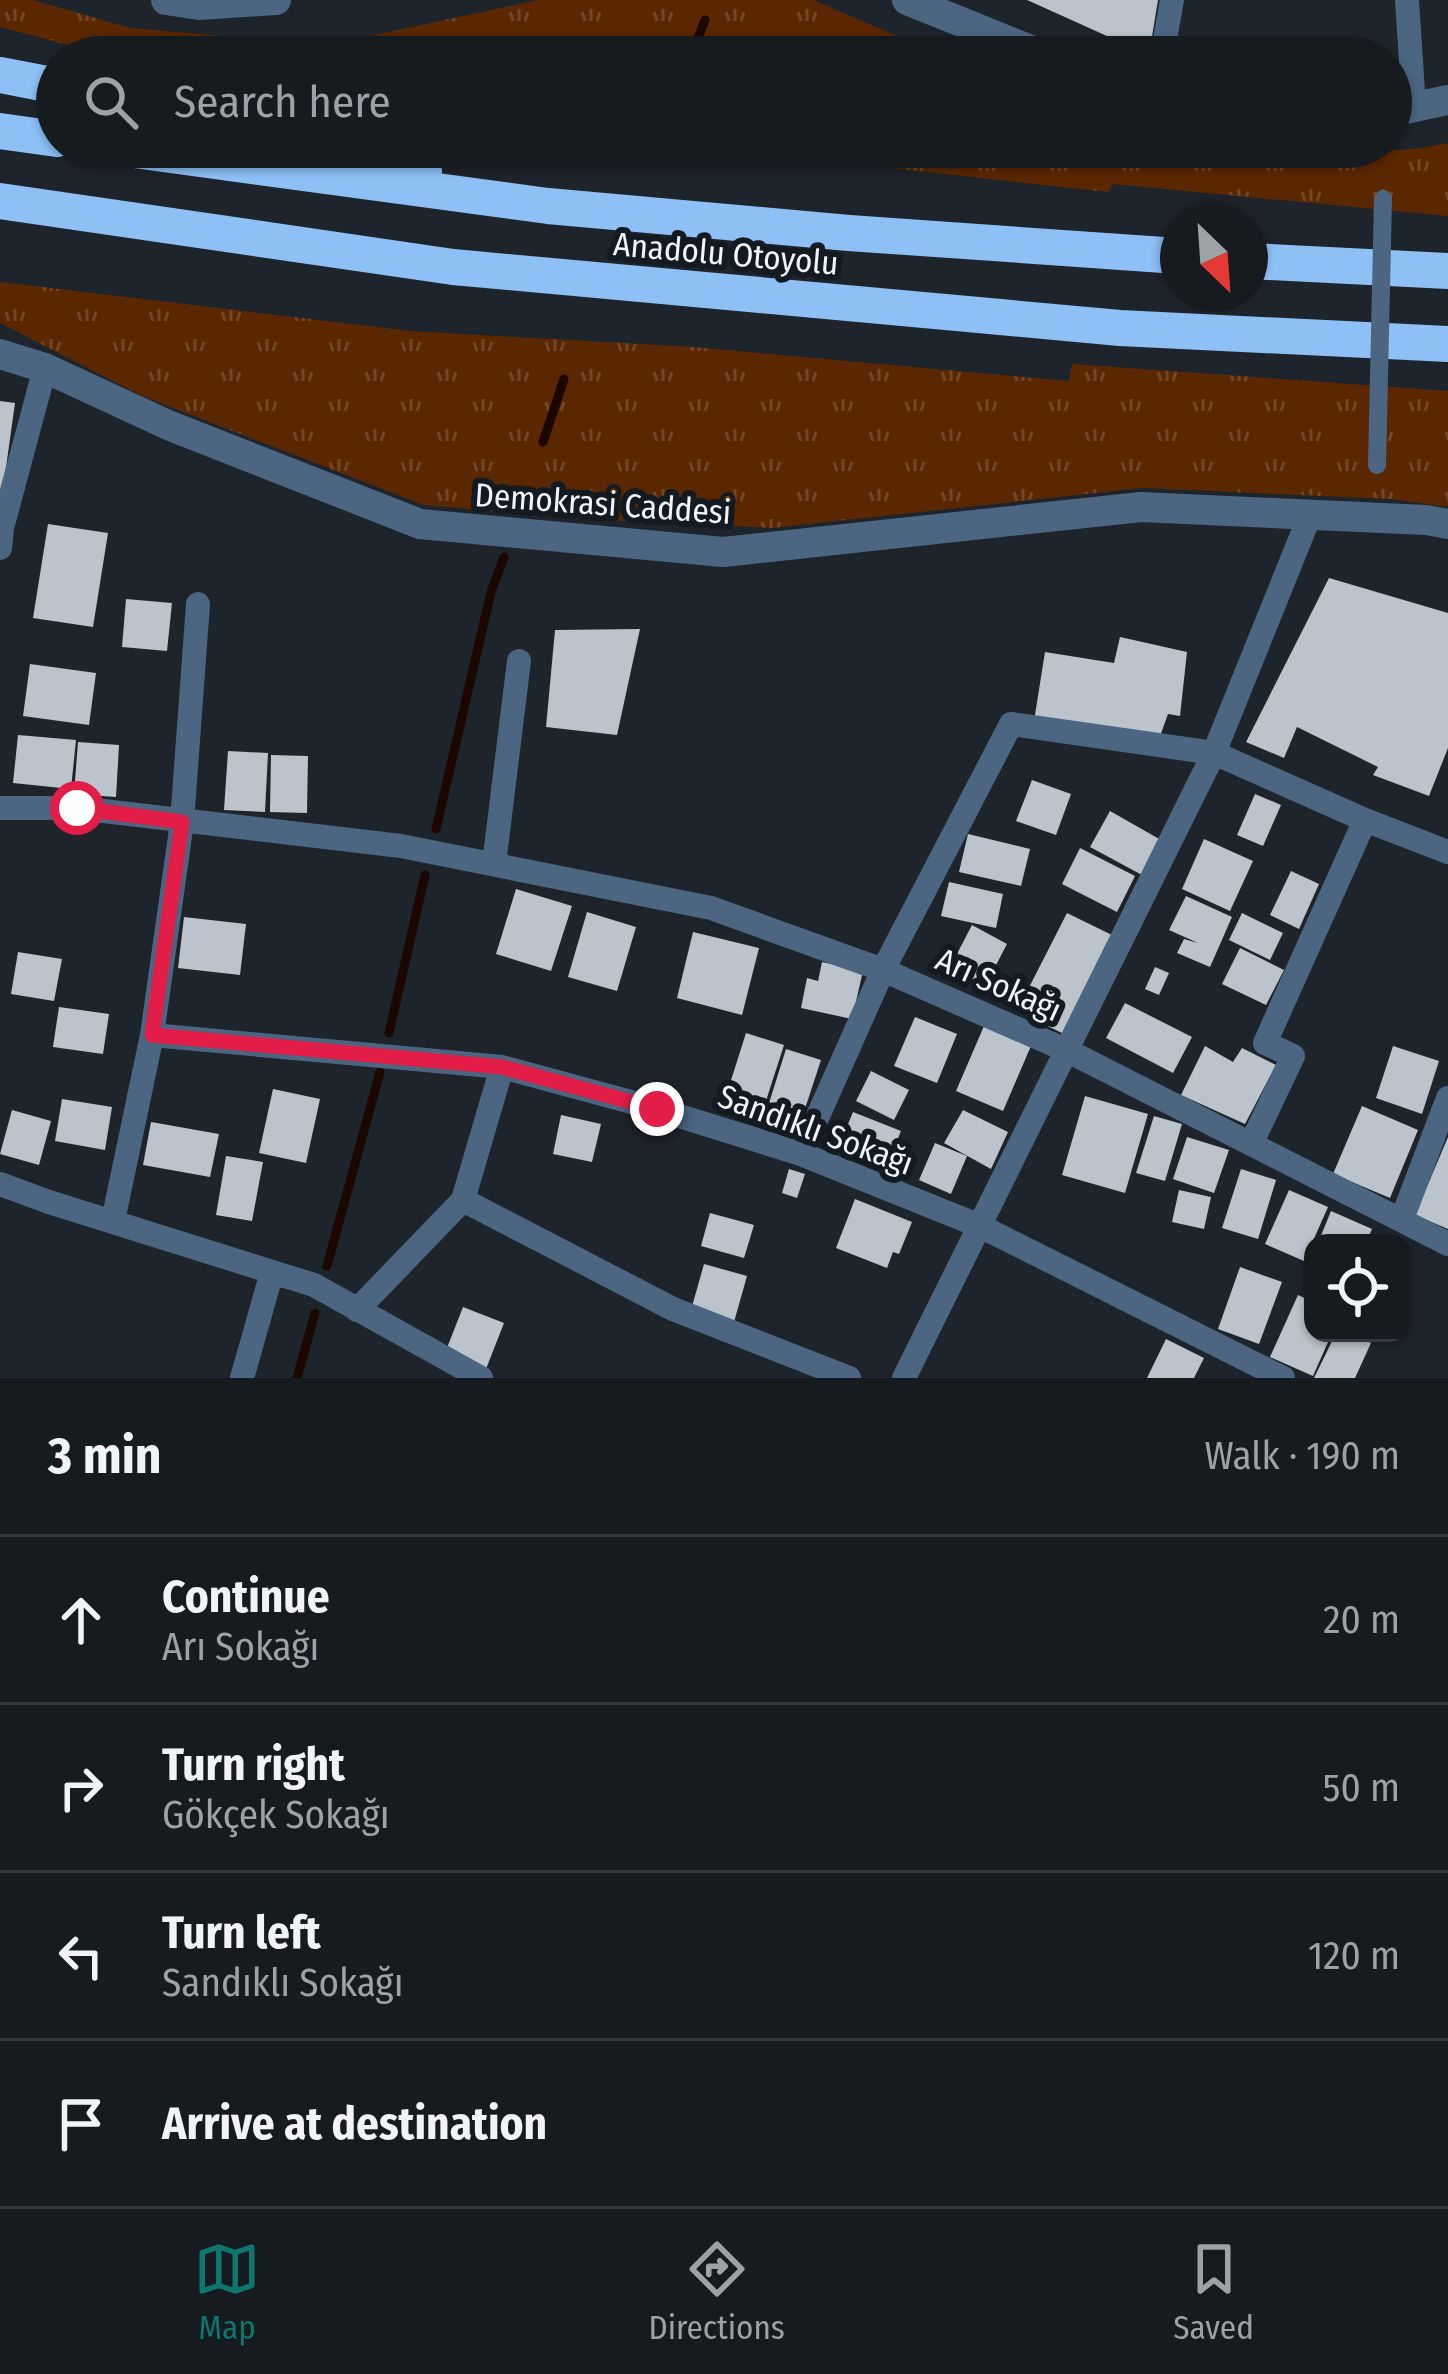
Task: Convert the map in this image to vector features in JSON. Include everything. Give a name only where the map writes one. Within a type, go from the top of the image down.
[{"type":"highway","points":[[0,75],[36,82]]},
{"type":"highway","points":[[0,130],[36,136]]},
{"type":"highway","name":"Anadolu Otoyolu","points":[[267,168],[548,206],[1160,255]]},
{"type":"highway","points":[[411,168],[548,206]]},
{"type":"highway","name":"Anadolu Otoyolu","points":[[0,201],[476,270],[1120,328],[1448,344]]},
{"type":"highway","points":[[1268,262],[1448,271]]},
{"type":"street","points":[[166,0],[199,5],[276,0]]},
{"type":"street","points":[[907,0],[996,36]]},
{"type":"street","points":[[1166,36],[1172,0]]},
{"type":"street","points":[[1405,36],[1407,0]]},
{"type":"street","points":[[1412,108],[1448,100]]},
{"type":"street","points":[[1377,465],[1383,199]]},
{"type":"street","name":"Demokrasi Caddesi","points":[[0,354],[45,368],[168,424],[420,524],[723,552],[1141,507],[1448,524]]},
{"type":"street","points":[[0,548],[45,368]]},
{"type":"street","points":[[904,1378],[1214,754],[1310,515]]},
{"type":"street","points":[[112,1221],[152,1035],[182,822],[198,604]]},
{"type":"street","points":[[494,865],[519,661]]},
{"type":"street","points":[[801,1154],[883,970],[1011,724],[1214,754],[1448,852]]},
{"type":"street","name":"Arı Sokağı","points":[[0,808],[77,808],[401,846],[711,908],[883,970],[1068,1051],[1448,1244]]},
{"type":"street","points":[[1252,1142],[1292,1056],[1265,1043],[1365,820]]},
{"type":"street","name":"Sandıklı Sokağı","points":[[152,1035],[502,1067],[657,1109],[801,1154],[980,1226],[1282,1378]]},
{"type":"street","points":[[357,1310],[464,1199],[502,1067]]},
{"type":"street","points":[[1402,1219],[1448,1098]]},
{"type":"street","points":[[0,1184],[314,1285],[471,1375]]},
{"type":"street","points":[[464,1199],[673,1309],[848,1378]]},
{"type":"street","points":[[242,1378],[272,1272]]},
{"type":"green space","points":[[0,0],[33,0],[130,28],[222,36],[36,36],[0,27]]},
{"type":"green space","points":[[538,0],[813,0],[897,36],[370,36]]},
{"type":"green space","points":[[1448,143],[1448,216],[1113,184],[1108,192],[889,168],[1412,168],[1412,149]]},
{"type":"green space","points":[[0,282],[410,331],[693,347],[1069,381],[1072,364],[1448,391],[1448,507],[1390,499],[1142,488],[772,528],[581,519],[424,505],[142,396],[0,323]]},
{"type":"building","points":[[1027,0],[1158,0],[1152,36],[1107,36]]},
{"type":"building","points":[[0,401],[15,403],[3,489],[0,489]]},
{"type":"building","points":[[48,524],[108,533],[93,627],[33,618]]},
{"type":"building","points":[[1329,578],[1448,613],[1448,748],[1429,796],[1373,775],[1378,767],[1297,727],[1284,758],[1246,742]]},
{"type":"building","points":[[126,599],[172,603],[167,651],[122,647]]},
{"type":"building","points":[[640,629],[617,735],[546,727],[555,630]]},
{"type":"building","points":[[1120,637],[1187,652],[1180,716],[1168,714],[1159,739],[1034,721],[1045,652],[1114,663]]},
{"type":"building","points":[[30,664],[96,673],[89,725],[23,716]]},
{"type":"building","points":[[18,735],[76,740],[71,789],[13,783]]},
{"type":"building","points":[[78,742],[119,745],[116,797],[74,794]]},
{"type":"building","points":[[228,751],[268,753],[265,812],[224,810]]},
{"type":"building","points":[[271,755],[308,756],[307,813],[270,812]]},
{"type":"building","points":[[1032,780],[1071,794],[1056,835],[1016,821]]},
{"type":"building","points":[[1255,794],[1281,805],[1263,846],[1237,835]]},
{"type":"building","points":[[1110,811],[1161,840],[1142,875],[1090,847]]},
{"type":"building","points":[[968,834],[1030,849],[1021,886],[959,872]]},
{"type":"building","points":[[1204,839],[1253,861],[1230,911],[1182,889]]},
{"type":"building","points":[[1080,848],[1135,876],[1117,912],[1062,884]]},
{"type":"building","points":[[1291,871],[1319,884],[1299,929],[1270,915]]},
{"type":"building","points":[[949,882],[1003,894],[996,928],[941,916]]},
{"type":"building","points":[[516,889],[572,906],[551,971],[496,954]]},
{"type":"building","points":[[1186,896],[1232,917],[1210,967],[1177,953],[1184,939],[1198,943],[1169,930]]},
{"type":"building","points":[[587,912],[636,927],[617,991],[568,977]]},
{"type":"building","points":[[1067,913],[1114,936],[1064,1034],[1017,1011]]},
{"type":"building","points":[[1242,913],[1283,933],[1270,960],[1229,940]]},
{"type":"building","points":[[184,917],[246,924],[240,975],[178,968]]},
{"type":"building","points":[[972,925],[1007,944],[982,992],[947,973]]},
{"type":"building","points":[[693,932],[759,948],[742,1015],[677,998]]},
{"type":"building","points":[[1240,948],[1284,970],[1266,1005],[1222,984]]},
{"type":"building","points":[[18,952],[62,959],[54,1001],[11,994]]},
{"type":"building","points":[[822,962],[863,971],[852,1019],[801,1008],[807,978],[818,981]]},
{"type":"building","points":[[1155,967],[1169,973],[1159,995],[1145,989]]},
{"type":"building","points":[[1125,1003],[1192,1037],[1173,1073],[1106,1038]]},
{"type":"building","points":[[59,1007],[109,1014],[103,1054],[53,1047]]},
{"type":"building","points":[[915,1017],[957,1034],[937,1083],[894,1066]]},
{"type":"building","points":[[984,1026],[1031,1046],[1003,1111],[956,1091]]},
{"type":"building","points":[[746,1033],[784,1045],[764,1107],[726,1096]]},
{"type":"building","points":[[1205,1046],[1233,1062],[1242,1048],[1276,1065],[1245,1124],[1181,1095]]},
{"type":"building","points":[[1393,1046],[1439,1061],[1422,1114],[1376,1098]]},
{"type":"building","points":[[786,1049],[821,1060],[798,1130],[764,1119]]},
{"type":"building","points":[[871,1071],[909,1090],[894,1120],[856,1101]]},
{"type":"building","points":[[273,1089],[320,1099],[306,1163],[259,1153]]},
{"type":"building","points":[[1085,1096],[1148,1114],[1125,1193],[1062,1175]]},
{"type":"building","points":[[62,1099],[112,1107],[105,1150],[55,1141]]},
{"type":"building","points":[[1362,1106],[1418,1130],[1390,1198],[1333,1174]]},
{"type":"building","points":[[12,1110],[51,1121],[39,1165],[0,1154]]},
{"type":"building","points":[[963,1110],[1008,1132],[991,1169],[944,1143]]},
{"type":"building","points":[[853,1112],[901,1131],[884,1172],[836,1153]]},
{"type":"building","points":[[561,1115],[601,1124],[592,1162],[553,1154]]},
{"type":"building","points":[[1154,1116],[1182,1124],[1165,1181],[1136,1173]]},
{"type":"building","points":[[151,1122],[219,1134],[210,1177],[143,1165]]},
{"type":"building","points":[[1187,1137],[1229,1150],[1214,1193],[1173,1179]]},
{"type":"building","points":[[1448,1137],[1448,1229],[1415,1215]]},
{"type":"building","points":[[935,1143],[967,1156],[951,1194],[919,1180]]},
{"type":"building","points":[[226,1156],[263,1162],[252,1221],[216,1215]]},
{"type":"building","points":[[789,1169],[805,1174],[797,1198],[782,1193]]},
{"type":"building","points":[[1241,1169],[1276,1180],[1258,1239],[1222,1228]]},
{"type":"building","points":[[1179,1190],[1211,1197],[1204,1229],[1172,1222]]},
{"type":"building","points":[[1289,1190],[1328,1207],[1316,1234],[1304,1234],[1304,1261],[1265,1244]]},
{"type":"building","points":[[855,1199],[912,1222],[899,1254],[893,1252],[887,1268],[836,1248]]},
{"type":"building","points":[[1331,1211],[1372,1229],[1370,1234],[1322,1234]]},
{"type":"building","points":[[710,1213],[754,1225],[744,1258],[701,1246]]},
{"type":"building","points":[[704,1264],[747,1276],[734,1322],[691,1310]]},
{"type":"building","points":[[1240,1267],[1282,1282],[1259,1344],[1218,1329]]},
{"type":"building","points":[[1298,1295],[1304,1298],[1304,1342],[1328,1342],[1313,1376],[1270,1357]]},
{"type":"building","points":[[463,1307],[504,1323],[486,1369],[445,1353]]},
{"type":"building","points":[[1166,1339],[1204,1358],[1194,1378],[1147,1378]]},
{"type":"building","points":[[1332,1342],[1371,1343],[1355,1378],[1314,1378]]},
{"type":"waterway","points":[[699,36],[705,20]]},
{"type":"waterway","points":[[543,442],[564,379]]},
{"type":"waterway","points":[[436,829],[491,592],[504,557]]},
{"type":"waterway","points":[[389,1033],[425,875]]},
{"type":"waterway","points":[[327,1266],[380,1072]]},
{"type":"waterway","points":[[297,1378],[315,1313]]},
{"type":"route","points":[[77,808],[182,822],[152,1035],[502,1067],[657,1109]]}]
